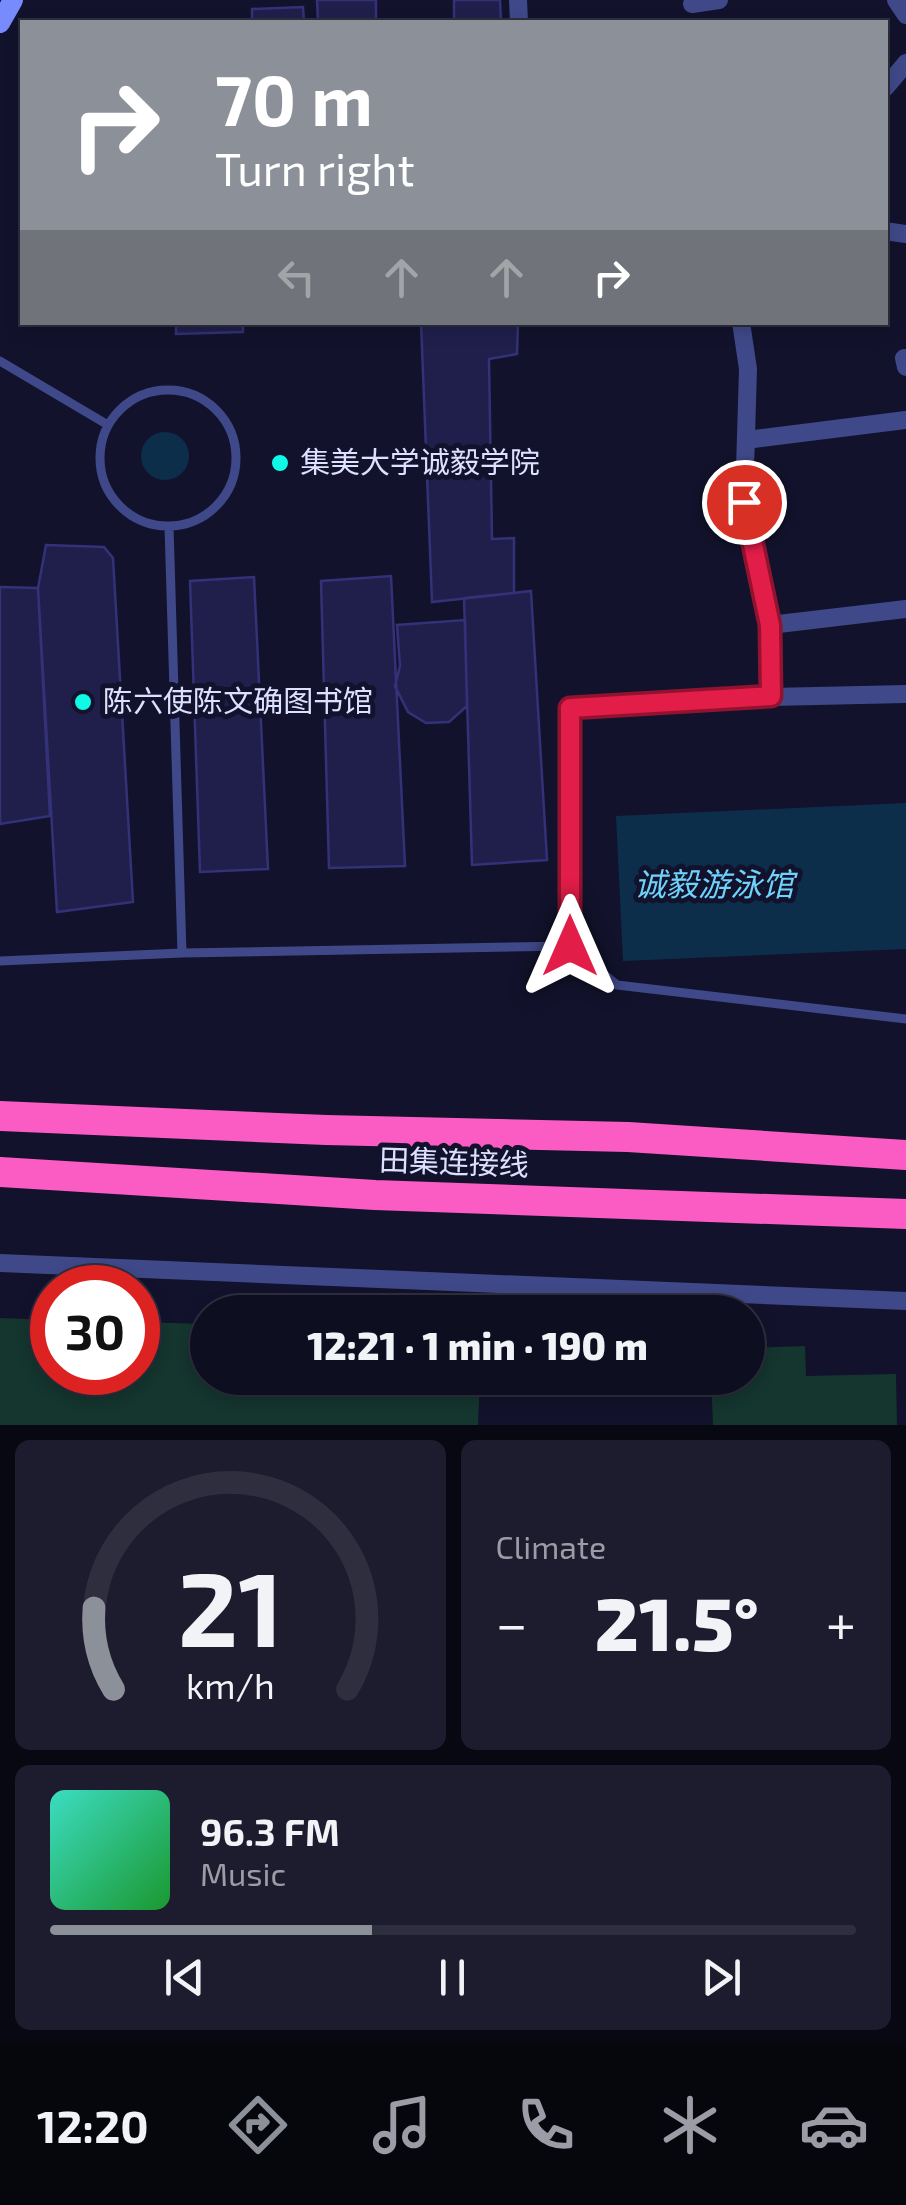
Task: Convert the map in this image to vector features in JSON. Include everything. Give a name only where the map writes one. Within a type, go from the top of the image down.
[{"type":"highway","name":"田集连接线","points":[[0,1116],[326,1130],[628,1137],[906,1155]]},
{"type":"highway","name":"田集连接线","points":[[0,1172],[375,1195],[906,1214]]},
{"type":"main road","points":[[0,24],[14,0]]},
{"type":"street","points":[[693,9],[719,0]]},
{"type":"street","points":[[896,0],[906,16]]},
{"type":"street","points":[[888,84],[906,63]]},
{"type":"street","points":[[741,325],[748,369],[744,502],[770,625],[771,696]]},
{"type":"street","points":[[746,440],[906,420]]},
{"type":"street","points":[[770,625],[906,609]]},
{"type":"street","points":[[570,946],[570,708],[771,696],[906,694]]},
{"type":"street","points":[[0,1263],[906,1301]]},
{"type":"lane","points":[[0,362],[108,425]]},
{"type":"lane","points":[[152,391],[180,391],[207,402],[226,422],[236,450],[233,478],[219,503],[196,520],[169,527],[141,521],[118,505],[103,480],[100,452],[108,425],[126,403],[152,391]]},
{"type":"lane","points":[[169,527],[182,953]]},
{"type":"lane","points":[[0,961],[182,953],[570,946],[617,985],[906,1019]]},
{"type":"green space","points":[[0,1318],[30,1319],[30,1395],[160,1395],[160,1323],[190,1324],[190,1395],[479,1395],[478,1425],[0,1425]]},
{"type":"green space","points":[[805,1346],[806,1376],[896,1374],[897,1425],[713,1425],[712,1395],[765,1395],[765,1347]]},
{"type":"water","points":[[165,432],[182,439],[189,456],[182,473],[165,480],[148,473],[141,456],[148,439]]},
{"type":"water","name":"诚毅游泳馆","points":[[906,803],[906,949],[623,961],[616,816]]},
{"type":"building","points":[[317,0],[376,0],[376,20],[318,20]]},
{"type":"building","points":[[454,0],[500,0],[501,20],[454,20]]},
{"type":"building","points":[[303,7],[304,20],[252,20],[252,9]]},
{"type":"building","points":[[176,325],[243,325],[243,332],[176,334]]},
{"type":"building","points":[[421,325],[518,325],[517,354],[489,359],[492,539],[514,538],[514,593],[432,602]]},
{"type":"building","name":"陈六使陈文确图书馆","points":[[46,545],[104,547],[113,558],[133,902],[57,912],[38,588]]},
{"type":"building","points":[[391,576],[405,866],[329,868],[321,581]]},
{"type":"building","points":[[254,577],[268,869],[200,872],[190,581]]},
{"type":"building","points":[[0,587],[38,588],[50,816],[0,824]]},
{"type":"building","points":[[531,591],[547,860],[472,865],[464,598]]},
{"type":"building","points":[[465,620],[467,706],[449,722],[426,723],[408,712],[395,686],[400,666],[397,625]]},
{"type":"place","name":"集美大学诚毅学院","points":[[280,463]]},
{"type":"place","name":"陈六使陈文确图书馆","points":[[83,702]]},
{"type":"route","points":[[570,946],[570,708],[771,696],[770,625],[744,502]]}]
